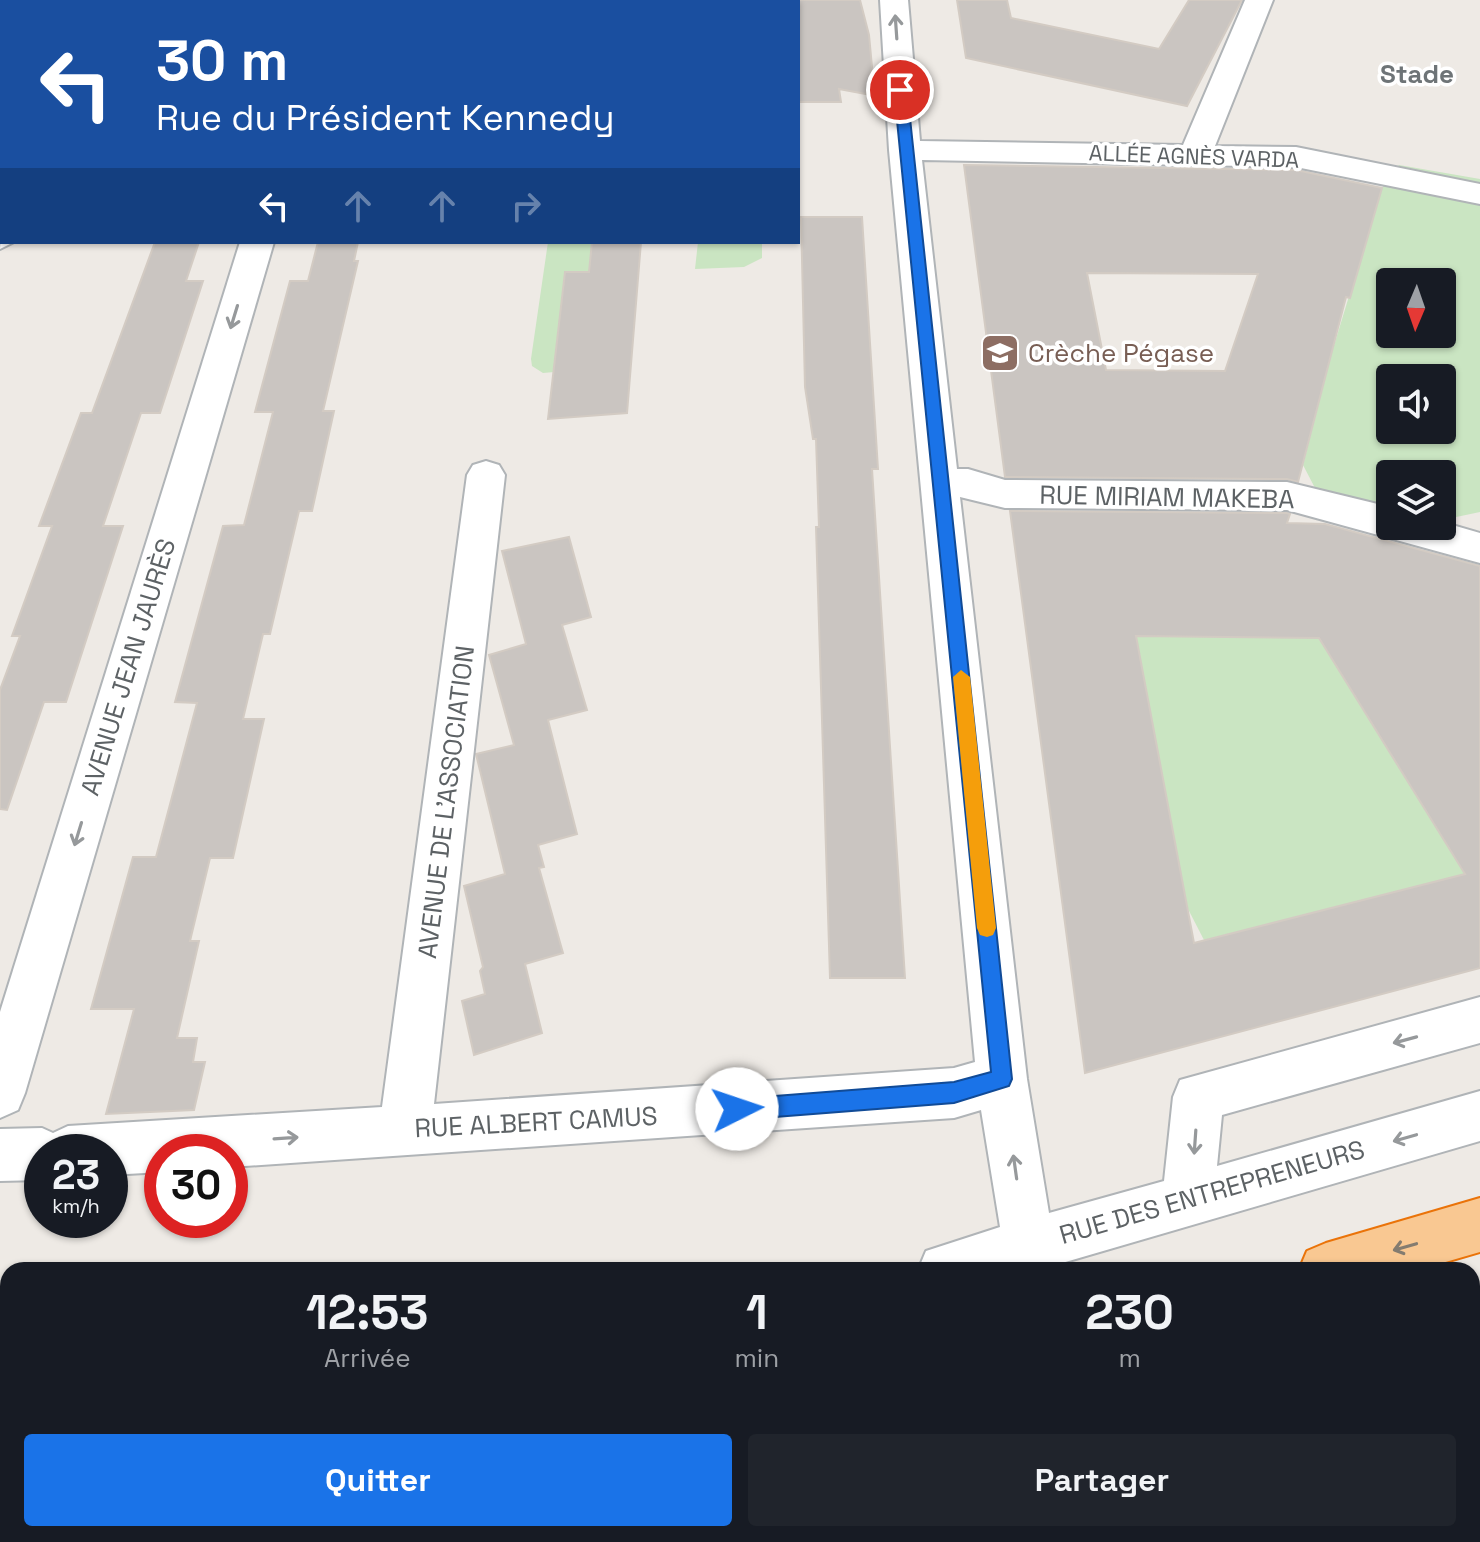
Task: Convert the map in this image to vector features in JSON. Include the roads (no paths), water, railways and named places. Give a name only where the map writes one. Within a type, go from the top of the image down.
[{"type":"highway","points":[[1353,1262],[1480,1225]]},
{"type":"street","points":[[894,0],[905,150],[1002,1079],[1021,1208],[1031,1243]]},
{"type":"street","points":[[1196,153],[1259,0]]},
{"type":"street","name":"ALLÉE AGNÈS VARDA","points":[[905,150],[1296,157],[1480,194]]},
{"type":"street","name":"AVENUE JEAN JAURÈS","points":[[0,1093],[256,244]]},
{"type":"street","name":"AVENUE DE L'ASSOCIATION","points":[[405,1130],[486,475]]},
{"type":"street","name":"RUE MIRIAM MAKEBA","points":[[942,484],[968,483],[1005,494],[1287,496],[1376,518]]},
{"type":"street","points":[[1452,540],[1480,548]]},
{"type":"street","points":[[1188,1199],[1198,1097],[1480,1020]]},
{"type":"street","name":"RUE ALBERT CAMUS","points":[[128,1148],[954,1093],[1002,1079]]},
{"type":"street","name":"RUE DES ENTREPRENEURS","points":[[970,1262],[1480,1116]]},
{"type":"street","points":[[0,1155],[24,1154]]},
{"type":"place","name":"Crèche Pégase","points":[[1000,353]]},
{"type":"district","name":"Stade","points":[[1417,74]]}]
